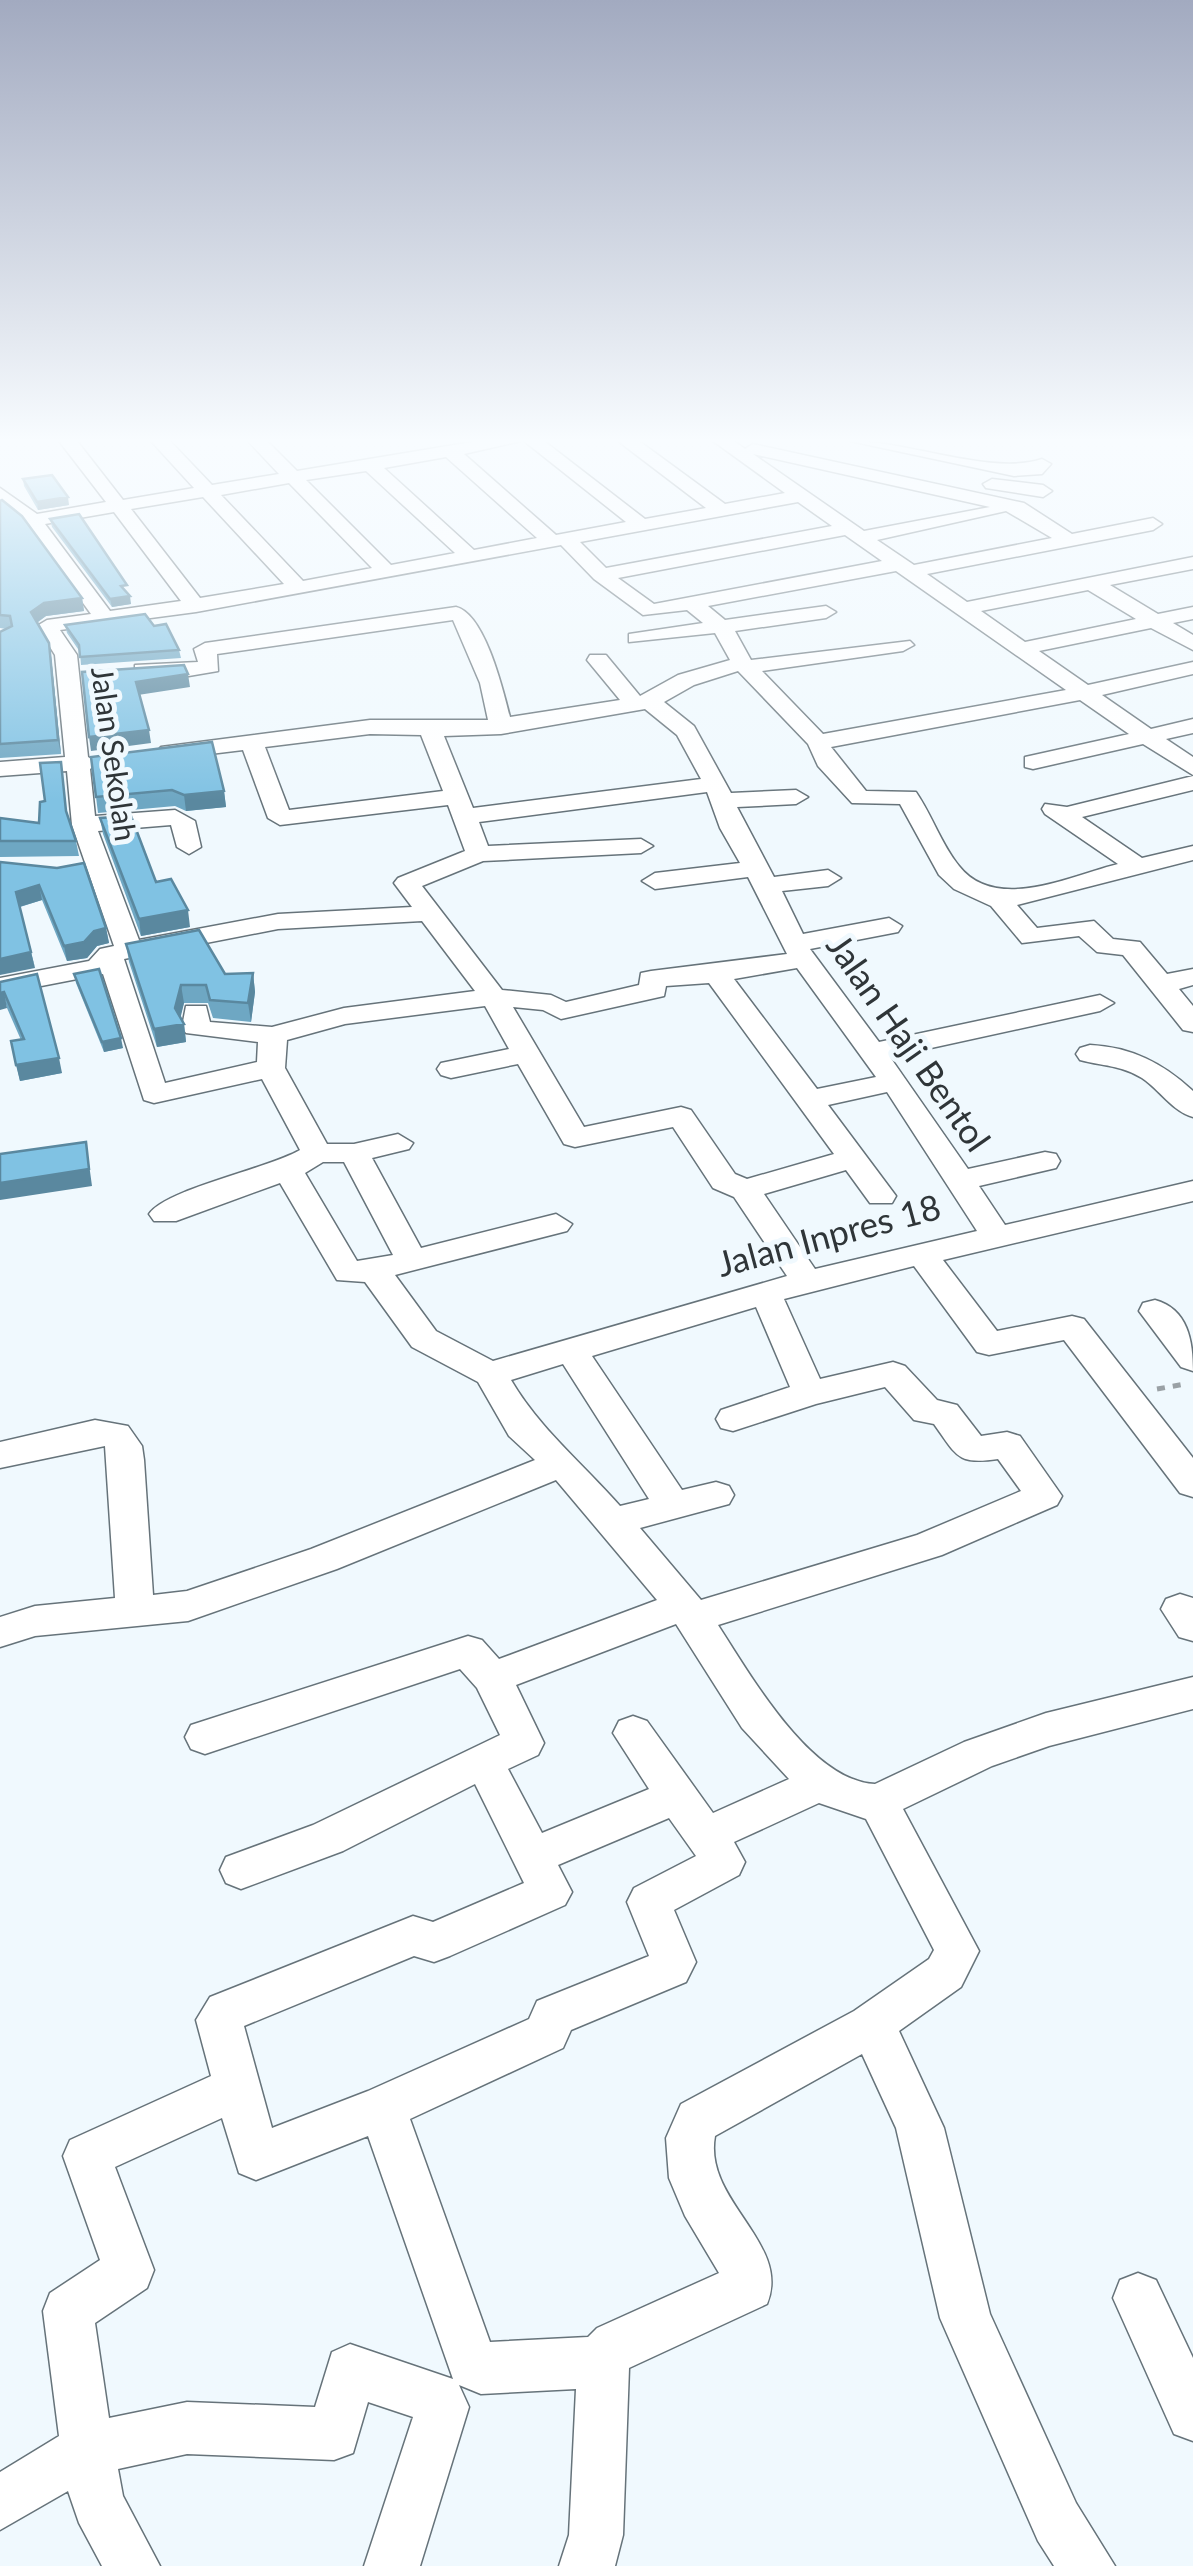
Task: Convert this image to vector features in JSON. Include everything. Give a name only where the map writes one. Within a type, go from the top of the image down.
[{"type":"street","points":[[63,561],[103,616],[196,606],[443,561]]},
{"type":"street","points":[[161,561],[196,606]]},
{"type":"street","points":[[279,561],[332,608]]},
{"type":"street","points":[[376,561],[386,571]]},
{"type":"street","points":[[584,561],[645,610],[946,561]]},
{"type":"street","points":[[601,575],[687,561]]},
{"type":"street","points":[[894,561],[1193,768]]},
{"type":"street","points":[[961,609],[1186,564]]},
{"type":"street","points":[[415,566],[439,587]]},
{"type":"street","points":[[1094,584],[1193,644]]},
{"type":"street","points":[[236,599],[253,624]]},
{"type":"street","points":[[690,603],[722,627],[745,665],[818,742],[826,761],[860,798],[908,797],[948,870],[964,884],[1000,901],[1031,937],[1086,927],[1106,946],[1131,948],[1193,1024]]},
{"type":"street","points":[[636,638],[826,612]]},
{"type":"street","points":[[1020,648],[1193,613]]},
{"type":"street","points":[[114,670],[171,673],[210,666],[205,649],[450,614],[463,617],[490,683],[501,727]]},
{"type":"street","name":"Jalan Sekolah","points":[[103,616],[47,626],[77,676],[87,867],[119,952],[152,1093],[221,1082],[271,1068]]},
{"type":"street","points":[[0,769],[79,764],[386,726],[501,727],[642,703],[686,680],[745,665],[903,645]]},
{"type":"street","name":"Jalan Haji Bentol","points":[[598,660],[642,703],[686,731],[754,868],[784,916],[798,951],[895,1082],[995,1234]]},
{"type":"street","points":[[818,742],[994,712],[1193,668]]},
{"type":"street","points":[[1033,762],[1193,726]]},
{"type":"street","points":[[430,728],[478,854]]},
{"type":"street","points":[[251,742],[280,818],[719,793],[796,796]]},
{"type":"street","points":[[1140,868],[1055,809],[1193,783]]},
{"type":"street","points":[[84,825],[175,817],[183,821],[190,846]]},
{"type":"street","points":[[640,846],[478,854],[454,867],[407,881],[493,997],[576,1139],[679,1115],[724,1181],[745,1190],[806,1281]]},
{"type":"street","points":[[1000,901],[1193,853]]},
{"type":"street","points":[[660,871],[754,868],[828,878]]},
{"type":"street","points":[[0,986],[98,967],[119,952],[302,919],[388,920],[427,912]]},
{"type":"street","points":[[196,1012],[196,1027],[202,1030],[273,1035],[344,1016],[493,997],[551,1003],[561,1011],[654,990],[651,980],[716,974],[888,926]]},
{"type":"street","points":[[716,974],[881,1196]]},
{"type":"street","points":[[1166,988],[1172,981],[1193,978]]},
{"type":"street","points":[[872,1052],[1100,1003]]},
{"type":"street","points":[[273,1035],[271,1068],[317,1154]]},
{"type":"street","points":[[451,1068],[525,1054]]},
{"type":"street","points":[[1090,1054],[1134,1061],[1177,1089],[1193,1108]]},
{"type":"street","points":[[808,1100],[895,1082]]},
{"type":"street","points":[[165,1214],[188,1202],[288,1170],[317,1154],[354,1153],[398,1143]]},
{"type":"street","points":[[354,1153],[411,1259]]},
{"type":"street","points":[[745,1190],[851,1159]]},
{"type":"street","points":[[959,1181],[1045,1161]]},
{"type":"street","points":[[288,1170],[348,1273],[374,1270],[556,1224]]},
{"type":"street","name":"Jalan Inpres 18","points":[[490,1374],[806,1281],[1193,1191]]},
{"type":"street","points":[[920,1252],[989,1344],[1072,1328],[1178,1440],[1193,1484]]},
{"type":"street","points":[[374,1270],[424,1339],[490,1374],[521,1427],[562,1464],[688,1612],[756,1716],[818,1784],[859,1801],[878,1802],[978,1754],[1029,1736],[1193,1693]]},
{"type":"street","points":[[765,1293],[786,1330],[792,1360],[810,1393]]},
{"type":"street","points":[[1155,1311],[1193,1359]]},
{"type":"street","points":[[570,1348],[673,1506]]},
{"type":"street","points":[[492,1678],[688,1612],[929,1546],[1044,1496],[1007,1446],[972,1450],[945,1414],[926,1411],[894,1374],[810,1393],[733,1419]]},
{"type":"street","points":[[0,1454],[95,1432],[116,1434],[126,1460],[135,1610]]},
{"type":"street","points":[[0,1632],[35,1620],[188,1606],[324,1560],[562,1464]]},
{"type":"street","points":[[612,1522],[716,1495]]},
{"type":"street","points":[[205,1737],[465,1652],[492,1678],[524,1743],[328,1838],[241,1870]]},
{"type":"street","points":[[484,1762],[550,1888],[544,1896],[434,1942],[413,1936],[226,2012],[219,2024],[256,2157],[382,2108],[543,2036],[552,2016],[670,1968],[673,1956],[649,1902],[724,1866],[634,1733]]},
{"type":"street","points":[[704,1836],[818,1784]]},
{"type":"street","points":[[533,1856],[676,1796]]},
{"type":"street","points":[[587,2566],[596,2535],[602,2362],[616,2346],[749,2286],[750,2275],[686,2168],[685,2149],[698,2120],[866,2028],[945,1973],[957,1951],[878,1802]]},
{"type":"street","points":[[866,2028],[894,2064],[920,2128],[965,2318],[1057,2522],[1087,2566]]},
{"type":"street","points":[[132,2566],[98,2504],[68,2312],[129,2270],[87,2156],[238,2087]]},
{"type":"street","points":[[382,2108],[472,2364],[481,2368],[602,2362]]},
{"type":"street","points":[[1138,2298],[1193,2415]]},
{"type":"street","points":[[0,2503],[87,2449],[187,2428],[334,2434],[350,2370],[439,2400],[443,2410],[392,2566]]},
{"type":"building","points":[[0,561],[55,561],[82,598],[44,603],[31,612],[49,643],[58,740],[0,744],[0,632],[12,626],[10,616],[0,615]]},
{"type":"building","points":[[81,561],[111,561],[127,585],[121,586],[130,596],[110,599]]},
{"type":"building","points":[[145,614],[154,626],[166,624],[179,650],[80,657],[79,645],[65,625]]},
{"type":"building","points":[[184,665],[188,674],[136,682],[149,730],[89,737],[82,672]]},
{"type":"building","points":[[212,742],[224,791],[184,795],[172,790],[96,797],[91,757]]},
{"type":"building","points":[[61,762],[66,811],[76,841],[0,841],[0,818],[39,823],[40,802],[45,801],[40,763]]},
{"type":"building","points":[[131,816],[156,882],[171,879],[188,910],[139,919],[100,818]]},
{"type":"building","points":[[0,862],[57,868],[84,863],[106,928],[94,931],[84,942],[64,946],[39,885],[16,892],[31,952],[0,959]]},
{"type":"building","points":[[199,930],[225,974],[253,973],[248,1003],[210,1000],[206,985],[181,985],[175,1008],[184,1024],[154,1029],[126,944]]},
{"type":"building","points":[[99,969],[121,1038],[102,1042],[74,974]]},
{"type":"building","points":[[37,974],[59,1058],[16,1065],[11,1041],[24,1039],[4,992],[0,993],[0,982]]},
{"type":"building","points":[[86,1142],[89,1169],[0,1183],[0,1154]]}]
